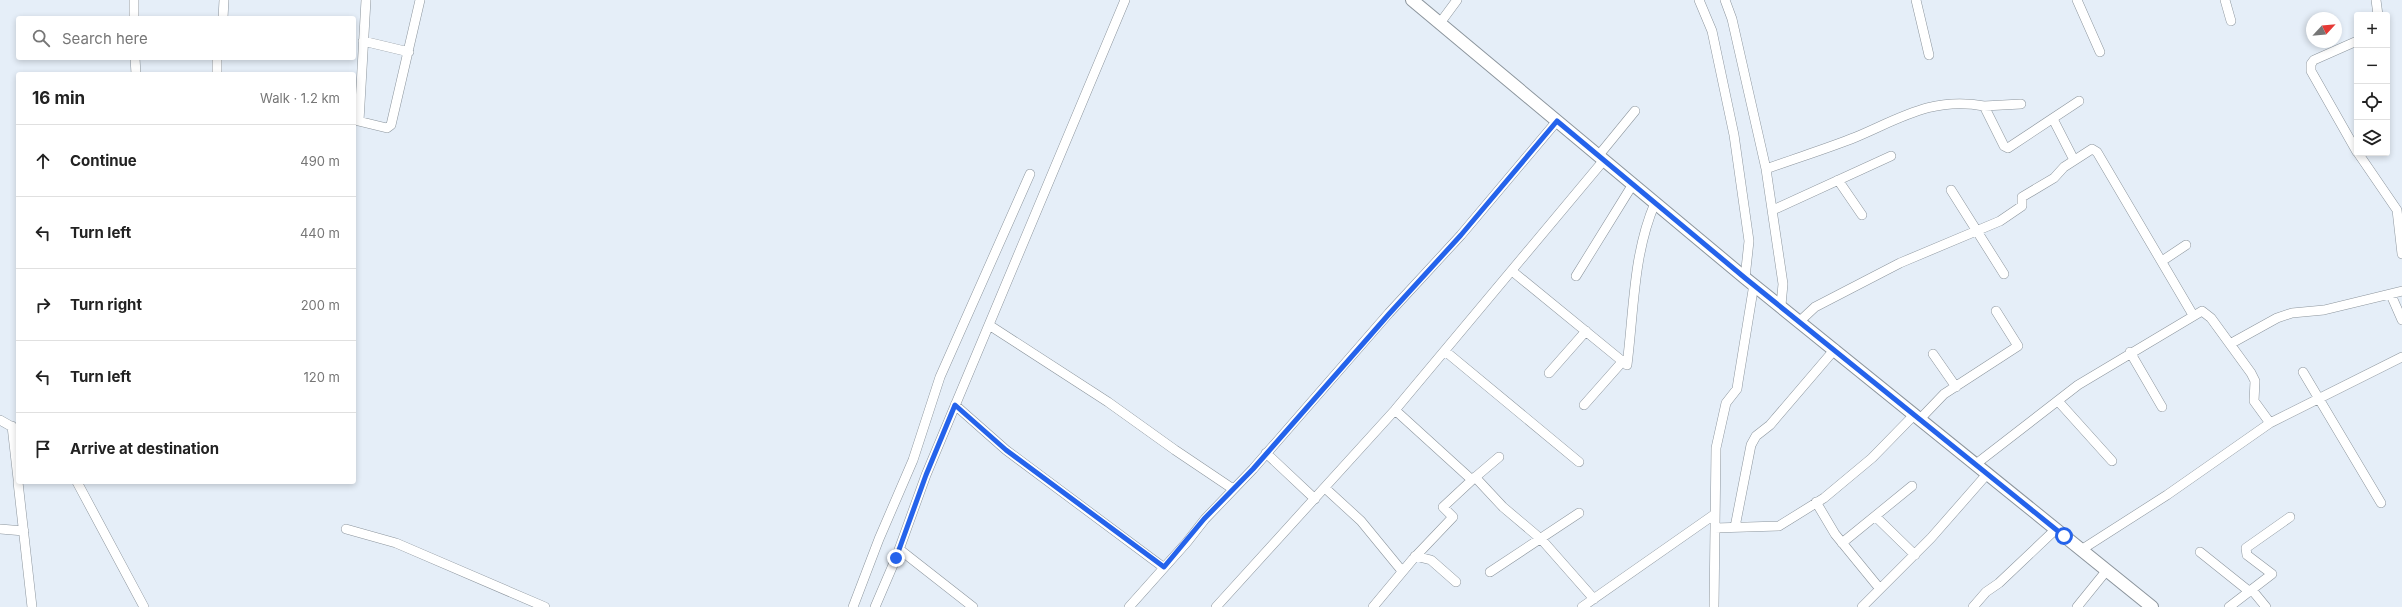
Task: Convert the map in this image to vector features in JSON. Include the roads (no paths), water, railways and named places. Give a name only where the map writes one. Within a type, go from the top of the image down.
[{"type":"main road","points":[[1412,0],[1750,281],[2152,607]]},
{"type":"street","points":[[134,0],[134,16]]},
{"type":"street","points":[[223,16],[224,0]]},
{"type":"street","points":[[366,0],[356,120],[387,128],[391,125],[420,0]]},
{"type":"street","points":[[876,607],[926,475],[1125,0]]},
{"type":"street","points":[[1440,23],[1457,0]]},
{"type":"street","points":[[1700,0],[1712,31],[1734,135],[1749,241],[1750,281],[1738,382],[1736,389],[1726,403],[1717,439],[1714,607]]},
{"type":"street","points":[[1724,0],[1732,19],[1766,169],[1783,284],[1781,305]]},
{"type":"street","points":[[1916,0],[1929,55]]},
{"type":"street","points":[[2077,0],[2100,52]]},
{"type":"street","points":[[2225,0],[2231,21]]},
{"type":"street","points":[[2376,0],[2378,12]]},
{"type":"street","points":[[363,41],[408,52]]},
{"type":"street","points":[[2354,42],[2314,60],[2311,64],[2311,71],[2354,147]]},
{"type":"street","points":[[135,60],[136,72]]},
{"type":"street","points":[[217,60],[217,72]]},
{"type":"street","points":[[1984,106],[2004,146],[2008,148],[2079,101]]},
{"type":"street","points":[[1766,169],[1856,137],[1920,109],[1975,104],[1984,106],[2021,104]]},
{"type":"street","points":[[1216,607],[1395,410],[1445,351],[1512,271],[1602,158],[1636,111]]},
{"type":"street","points":[[2053,119],[2074,160]]},
{"type":"street","points":[[1129,607],[1464,232],[1557,121]]},
{"type":"street","points":[[1800,321],[1815,307],[1900,263],[2000,221],[2022,206],[2022,197],[2054,178],[2064,167],[2092,149],[2097,152],[2193,315]]},
{"type":"street","points":[[1773,210],[1891,156]]},
{"type":"street","points":[[2360,156],[2397,210],[2402,254]]},
{"type":"street","points":[[853,607],[879,538],[913,460],[940,377],[1030,174]]},
{"type":"street","points":[[1838,180],[1862,215]]},
{"type":"street","points":[[1576,276],[1633,184]]},
{"type":"street","points":[[1951,190],[2004,274]]},
{"type":"street","points":[[1512,271],[1627,365],[1638,252],[1646,224],[1655,203]]},
{"type":"street","points":[[2162,261],[2186,245]]},
{"type":"street","points":[[2230,344],[2277,318],[2292,313],[2324,310],[2391,295],[2402,291]]},
{"type":"street","points":[[2391,295],[2402,320]]},
{"type":"street","points":[[1716,528],[1733,527],[1748,529],[1779,526],[1816,502],[1872,458],[1944,394],[2018,346],[1996,311]]},
{"type":"street","points":[[1976,464],[2078,385],[2130,352],[2202,311],[2206,313],[2251,373],[2255,381],[2254,401],[2270,423]]},
{"type":"street","points":[[989,325],[1108,402],[1233,489]]},
{"type":"street","points":[[1549,373],[1586,331]]},
{"type":"street","points":[[1733,527],[1744,474],[1754,440],[1835,349]]},
{"type":"street","points":[[1445,351],[1579,462]]},
{"type":"street","points":[[2130,352],[2162,407]]},
{"type":"street","points":[[1933,354],[1956,387]]},
{"type":"street","points":[[2081,550],[2167,495],[2270,423],[2402,357]]},
{"type":"street","points":[[1584,404],[1622,362]]},
{"type":"street","points":[[2304,372],[2381,503]]},
{"type":"street","points":[[2058,401],[2112,461]]},
{"type":"street","points":[[955,405],[1006,450],[1164,567]]},
{"type":"street","points":[[1395,410],[1542,540],[1594,599]]},
{"type":"street","points":[[0,420],[15,428],[16,445]]},
{"type":"street","points":[[1266,453],[1315,499]]},
{"type":"street","points":[[1373,607],[1415,556],[1453,517],[1443,506],[1499,457]]},
{"type":"street","points":[[1862,607],[1914,555],[1988,473]]},
{"type":"street","points":[[18,484],[32,607]]},
{"type":"street","points":[[78,484],[144,607]]},
{"type":"street","points":[[1842,543],[1876,517],[1912,486]]},
{"type":"street","points":[[1325,488],[1361,521],[1402,571]]},
{"type":"street","points":[[1816,502],[1842,543],[1880,589]]},
{"type":"street","points":[[1490,572],[1542,540],[1579,513]]},
{"type":"street","points":[[1582,607],[1715,514]]},
{"type":"street","points":[[1876,517],[1914,555]]},
{"type":"street","points":[[2228,607],[2272,574],[2247,555],[2246,548],[2290,517]]},
{"type":"street","points":[[0,529],[24,531]]},
{"type":"street","points":[[346,529],[396,543],[545,607]]},
{"type":"street","points":[[1973,607],[1986,592],[2000,583],[2056,529]]},
{"type":"street","points":[[899,549],[973,607]]},
{"type":"street","points":[[2200,552],[2251,591],[2266,607]]},
{"type":"street","points":[[1415,556],[1431,560],[1456,582]]},
{"type":"street","points":[[2077,607],[2107,570]]}]
